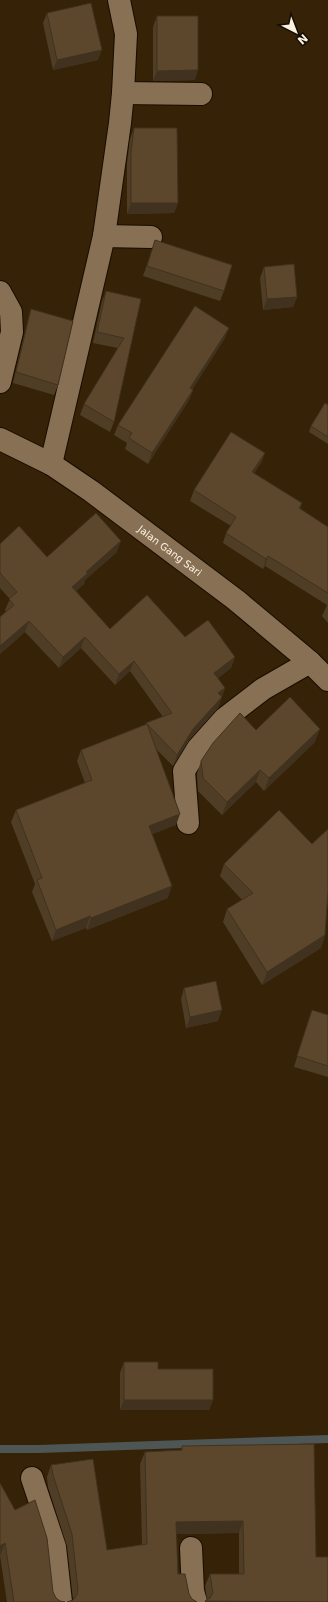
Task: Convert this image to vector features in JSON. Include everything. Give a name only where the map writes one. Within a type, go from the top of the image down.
[{"type":"street","points":[[51,464],[104,236],[123,93],[126,34],[119,0]]},
{"type":"street","points":[[123,93],[201,94]]},
{"type":"street","points":[[104,236],[151,237]]},
{"type":"street","points":[[0,292],[11,312],[12,332],[0,382]]},
{"type":"street","name":"Jalan Gang Sari","points":[[0,439],[51,464],[91,491],[236,600],[310,662],[328,680]]},
{"type":"street","points":[[188,823],[184,771],[198,748],[224,720],[263,689],[310,662]]},
{"type":"street","points":[[32,1478],[55,1547],[61,1602]]},
{"type":"street","points":[[191,1548],[193,1591],[196,1602]]},
{"type":"building","points":[[91,3],[102,50],[57,60],[47,13]]},
{"type":"building","points":[[157,16],[198,16],[198,70],[157,71]]},
{"type":"building","points":[[134,128],[177,128],[178,203],[131,203],[131,153]]},
{"type":"building","points":[[155,240],[232,265],[224,291],[147,266]]},
{"type":"building","points":[[294,264],[297,297],[267,299],[264,267]]},
{"type":"building","points":[[106,291],[141,299],[114,422],[84,404],[124,338],[97,332]]},
{"type":"building","points":[[195,306],[229,328],[190,388],[193,390],[152,453],[129,438],[132,433],[118,425]]},
{"type":"building","points":[[31,309],[73,321],[58,385],[16,372]]},
{"type":"building","points":[[325,403],[328,405],[328,437],[311,426]]},
{"type":"building","points":[[231,432],[265,453],[252,472],[302,503],[299,508],[328,527],[328,593],[268,556],[266,559],[226,533],[236,517],[194,490]]},
{"type":"building","points":[[96,513],[121,541],[86,572],[88,573],[72,587],[110,629],[147,595],[185,637],[208,620],[235,657],[214,673],[225,688],[218,693],[222,697],[193,729],[177,755],[146,723],[172,713],[134,661],[119,674],[85,637],[63,657],[29,621],[0,646],[0,617],[14,605],[9,599],[17,592],[0,573],[0,544],[19,526],[47,557]]},
{"type":"building","points":[[290,697],[320,729],[269,778],[260,770],[227,802],[203,778],[201,761],[213,743],[240,713],[256,730]]},
{"type":"building","points":[[147,724],[180,814],[149,826],[172,886],[56,930],[37,880],[42,878],[16,810],[92,780],[81,750]]},
{"type":"building","points":[[279,810],[312,844],[328,829],[328,891],[325,935],[267,972],[227,909],[253,893],[224,864]]},
{"type":"building","points":[[216,981],[222,1010],[190,1017],[184,988]]},
{"type":"building","points":[[312,1010],[328,1015],[328,1066],[297,1056]]},
{"type":"building","points":[[124,1362],[158,1362],[158,1369],[213,1369],[213,1400],[124,1400]]},
{"type":"building","points":[[314,1444],[316,1557],[328,1557],[328,1602],[205,1601],[210,1598],[213,1593],[210,1574],[244,1574],[243,1521],[176,1522],[178,1574],[185,1574],[189,1594],[192,1599],[197,1602],[67,1602],[73,1600],[77,1595],[78,1589],[72,1534],[51,1465],[93,1459],[107,1550],[147,1544],[145,1452],[182,1450],[182,1446]]},
{"type":"building","points":[[0,1483],[15,1510],[35,1500],[47,1538],[53,1592],[56,1598],[65,1602],[14,1602],[5,1543],[0,1546]]},
{"type":"waterway","points":[[0,1449],[328,1439]]}]
